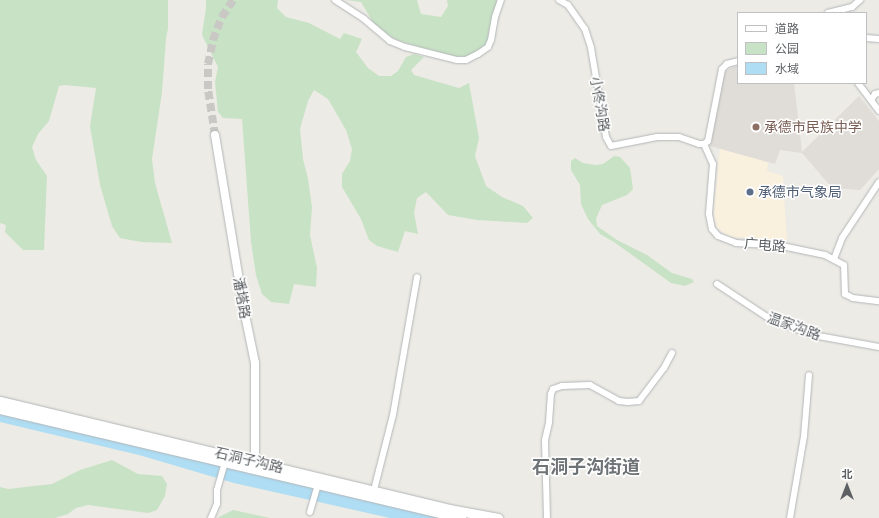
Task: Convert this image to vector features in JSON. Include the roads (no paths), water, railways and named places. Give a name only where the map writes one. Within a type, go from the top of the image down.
[{"type":"main road","name":"石洞子沟路","points":[[0,401],[449,509],[498,518]]},
{"type":"main road","name":"石洞子沟路","points":[[0,409],[318,486],[461,518]]},
{"type":"street","points":[[335,0],[364,19],[390,41],[405,47],[457,60],[472,57],[488,47],[491,40],[495,17],[501,0]]},
{"type":"street","name":"小佟沟路","points":[[559,0],[568,5],[585,29],[591,48],[606,137],[610,146],[657,137],[679,137],[699,144],[704,144]]},
{"type":"street","points":[[843,11],[860,0]]},
{"type":"street","points":[[867,38],[879,39]]},
{"type":"street","points":[[704,144],[708,141],[722,69],[727,64],[737,61]]},
{"type":"street","points":[[859,84],[879,111]]},
{"type":"street","points":[[871,100],[875,94],[879,93]]},
{"type":"street","name":"潘塔路","points":[[215,135],[243,305],[255,363],[255,462]]},
{"type":"street","name":"广电路","points":[[704,144],[713,164],[709,214],[712,229],[718,236],[736,243],[788,246],[834,259]]},
{"type":"street","points":[[879,182],[842,238],[834,259],[844,265],[845,294],[854,298],[879,301]]},
{"type":"street","points":[[374,490],[393,415],[418,277]]},
{"type":"street","name":"温家沟路","points":[[717,284],[770,319],[813,335],[879,348]]},
{"type":"street","points":[[547,518],[545,440],[549,422],[551,394],[553,389],[562,386],[590,385],[620,401],[639,401],[664,368],[672,353]]},
{"type":"street","points":[[790,518],[804,436],[809,375]]},
{"type":"street","points":[[211,518],[217,504],[217,490],[225,463]]},
{"type":"street","points":[[310,512],[318,486]]},
{"type":"water","points":[[0,413],[417,512],[450,518],[390,518],[234,483],[139,455],[0,422]]},
{"type":"tunnel","points":[[215,135],[208,89],[208,64],[213,40],[222,17],[233,0]]},
{"type":"place","name":"承德市民族中学","points":[[756,127]]},
{"type":"place","name":"承德市气象局","points":[[750,192]]},
{"type":"district","name":"石洞子沟街道","points":[[586,466]]}]
